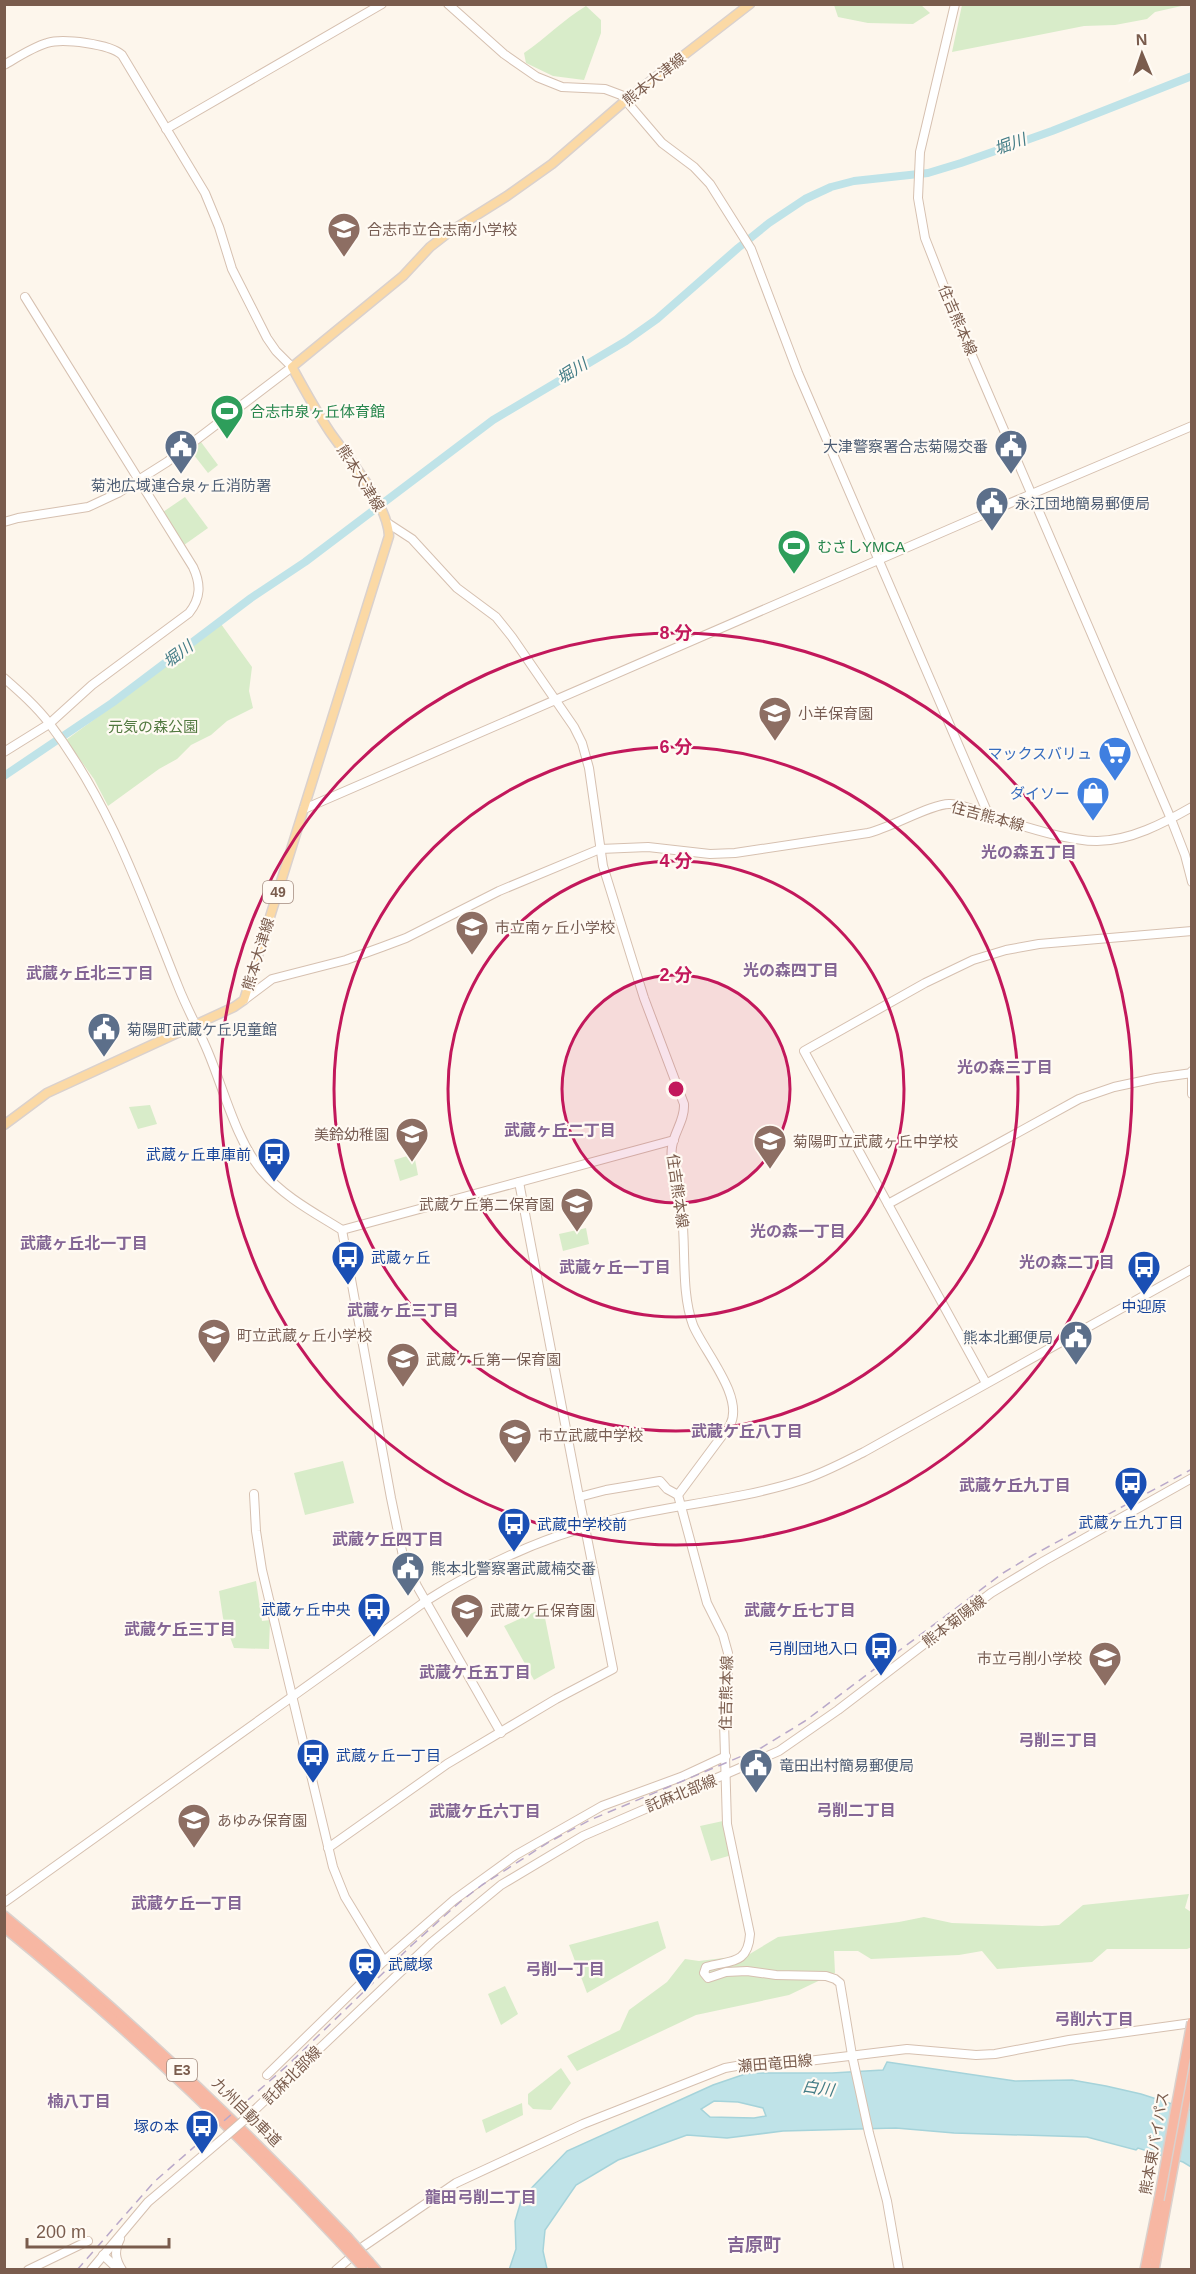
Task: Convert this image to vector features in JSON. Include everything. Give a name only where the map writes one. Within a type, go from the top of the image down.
[{"type":"highway","name":"九州自動車道","points":[[4,1916],[95,1991],[202,2089],[366,2266],[376,2270]]},
{"type":"highway","name":"九州自動車道","points":[[4,1926],[116,2020],[344,2240]]},
{"type":"highway","name":"熊本東バイパス","points":[[1154,2270],[1162,2201],[1191,2023]]},
{"type":"highway","name":"熊本東バイパス","points":[[1145,2270],[1191,2064]]},
{"type":"main road","name":"熊本大津線","points":[[4,1125],[47,1093],[234,1007],[244,1000],[389,536],[389,524],[382,511],[292,367],[403,276],[430,247],[552,164],[626,100],[750,4]]},
{"type":"street","points":[[166,129],[382,4]]},
{"type":"street","points":[[448,4],[504,54],[537,77],[562,87],[605,88],[614,91],[626,100],[662,143],[706,179],[746,240],[795,365],[989,816]]},
{"type":"street","name":"住吉熊本線","points":[[955,4],[920,152],[918,183],[920,215],[925,238],[953,310],[1172,819],[1185,855],[1191,882]]},
{"type":"street","points":[[4,65],[49,42],[109,46],[127,60],[204,193],[242,293],[267,338],[292,367],[139,480],[88,507],[4,522]]},
{"type":"street","points":[[4,752],[49,724],[92,685],[189,613],[198,600],[198,582],[193,567],[26,297]]},
{"type":"street","points":[[304,809],[1191,426]]},
{"type":"street","points":[[244,1000],[272,979],[346,960],[390,944],[499,891],[600,849],[586,754],[574,727],[496,617],[457,588],[412,539],[389,524]]},
{"type":"street","points":[[4,678],[56,733],[105,809],[137,881],[179,989],[239,1131],[261,1170],[282,1190],[342,1230],[399,1541],[410,1571],[501,1733]]},
{"type":"street","name":"住吉熊本線","points":[[725,1775],[724,1722],[728,1653],[723,1635],[706,1603],[678,1495],[732,1420],[730,1401],[724,1380],[696,1333],[690,1315],[682,1213],[672,1156],[674,1140],[685,1114],[684,1104],[640,984],[603,866],[600,849],[648,847],[710,854],[735,853],[868,833],[944,804],[962,806],[989,816],[1098,841],[1143,831],[1172,819]]},
{"type":"street","points":[[1172,819],[1191,807]]},
{"type":"street","points":[[986,1383],[804,1051],[934,978],[973,960],[1006,950],[1039,944],[1191,931]]},
{"type":"street","points":[[888,1204],[1079,1099],[1135,1082],[1191,1072],[1191,1095]]},
{"type":"street","points":[[342,1230],[674,1140]]},
{"type":"street","points":[[328,1848],[447,1764],[556,1699],[613,1669],[519,1182]]},
{"type":"street","points":[[5,1902],[426,1601],[496,1561],[538,1543],[622,1518],[775,1488],[804,1480],[864,1452],[1191,1269]]},
{"type":"street","name":"熊本菊陽線","points":[[725,1775],[788,1745],[838,1710],[991,1593],[1070,1546],[1191,1480]]},
{"type":"street","points":[[579,1497],[660,1481],[667,1489],[678,1495]]},
{"type":"street","points":[[254,1494],[256,1531],[261,1561],[328,1848],[345,1898],[384,1961]]},
{"type":"street","points":[[267,2075],[384,1961],[454,1900],[516,1855],[602,1806],[681,1777],[726,1756]]},
{"type":"street","name":"託麻北部線","points":[[121,2270],[103,2255],[166,2184],[242,2122],[420,1953],[468,1911],[501,1885],[583,1836],[725,1775],[727,1824],[748,1921],[749,1943],[744,1955],[733,1962],[706,1967],[705,1976],[708,1978],[726,1972],[747,1971],[776,1975],[826,1976],[835,1979],[841,1986],[852,2055],[887,2201],[899,2270]]},
{"type":"street","name":"瀬田竜田線","points":[[336,2270],[377,2237],[456,2183],[583,2124],[725,2068],[759,2062],[808,2061],[907,2049],[976,2055],[995,2054],[1120,2032],[1191,2023]]},
{"type":"street","name":"託麻北部線","points":[[121,2270],[115,2252],[124,2230]]},
{"type":"street","points":[[31,2269],[88,2241]]},
{"type":"street","points":[[91,2270],[103,2255]]},
{"type":"green space","points":[[962,4],[1186,5],[1155,12],[1147,19],[1115,25],[1084,26],[952,52]]},
{"type":"green space","points":[[834,5],[921,5],[930,13],[913,24],[868,23],[838,17]]},
{"type":"green space","points":[[586,6],[601,20],[601,33],[584,80],[553,76],[526,63],[524,53]]},
{"type":"green space","points":[[201,442],[218,465],[208,473],[190,450]]},
{"type":"green space","points":[[185,497],[208,528],[184,545],[163,512]]},
{"type":"green space","name":"元気の森公園","points":[[221,624],[252,667],[249,691],[253,708],[227,721],[211,735],[191,745],[177,759],[159,769],[108,806],[94,779],[66,740]]},
{"type":"green space","points":[[150,1105],[157,1124],[138,1129],[129,1107]]},
{"type":"green space","points":[[414,1154],[418,1175],[400,1181],[394,1160]]},
{"type":"green space","points":[[586,1228],[589,1244],[563,1251],[559,1234]]},
{"type":"green space","points":[[343,1461],[354,1503],[305,1515],[294,1473]]},
{"type":"green space","points":[[256,1581],[262,1621],[270,1620],[269,1649],[234,1648],[223,1618],[219,1591]]},
{"type":"green space","points":[[543,1608],[555,1668],[534,1680],[504,1626]]},
{"type":"green space","points":[[723,1821],[732,1855],[711,1861],[700,1826]]},
{"type":"green space","points":[[1189,1894],[1185,1908],[1191,1912],[1192,1947],[1187,1949],[1107,1949],[1092,1962],[997,1969],[982,1951],[959,1955],[871,1959],[858,1951],[834,1951],[835,1973],[789,1995],[696,2015],[577,2071],[567,2056],[620,2030],[629,2010],[667,1982],[685,1959],[699,1961],[748,1955],[778,1937],[924,1917],[952,1923],[1059,1925],[1083,1905]]},
{"type":"green space","points":[[658,1921],[666,1948],[587,1993],[569,1945]]},
{"type":"green space","points":[[505,1986],[518,2014],[501,2025],[488,1994]]},
{"type":"green space","points":[[561,2068],[571,2083],[551,2110],[533,2109],[528,2104],[528,2094]]},
{"type":"green space","points":[[522,2103],[523,2115],[486,2133],[482,2120]]},
{"type":"water","name":"白川","points":[[887,2062],[1015,2081],[1072,2080],[1141,2094],[1191,2110],[1191,2167],[1183,2162],[1138,2148],[1136,2150],[1087,2137],[954,2133],[896,2128],[783,2131],[727,2138],[687,2135],[618,2160],[576,2185],[545,2230],[543,2251],[547,2269],[509,2270],[516,2249],[515,2221],[522,2198],[567,2151],[713,2085],[748,2073],[832,2073],[883,2070]],"holes":[[[714,2101],[738,2102],[763,2108],[766,2116],[710,2117],[701,2109]]]},
{"type":"waterway","name":"堀川","points":[[4,776],[112,703],[251,598],[305,562],[493,420],[626,341],[657,319],[738,248],[769,223],[805,199],[831,187],[854,181],[928,173],[961,163],[1052,131],[1192,76]]},
{"type":"railway","points":[[77,2270],[154,2182],[289,2064],[412,1945],[482,1885],[549,1842],[590,1820],[761,1748],[805,1721],[1003,1573],[1192,1469]]},
{"type":"place","name":"合志市立合志南小学校","points":[[344,258]]},
{"type":"place","name":"合志市泉ヶ丘体育館","points":[[227,440]]},
{"type":"place","name":"菊池広域連合泉ヶ丘消防署","points":[[181,475]]},
{"type":"place","name":"大津警察署合志菊陽交番","points":[[1011,475]]},
{"type":"place","name":"永江団地簡易郵便局","points":[[992,532]]},
{"type":"place","name":"むさしYMCA","points":[[794,575]]},
{"type":"place","name":"小羊保育園","points":[[775,742]]},
{"type":"place","name":"マックスバリュ","points":[[1115,782]]},
{"type":"place","name":"ダイソー","points":[[1093,822]]},
{"type":"place","name":"市立南ヶ丘小学校","points":[[472,956]]},
{"type":"place","name":"菊陽町武蔵ケ丘児童館","points":[[104,1058]]},
{"type":"place","name":"美鈴幼稚園","points":[[412,1163]]},
{"type":"place","name":"菊陽町立武蔵ヶ丘中学校","points":[[770,1170]]},
{"type":"place","name":"武蔵ヶ丘車庫前","points":[[274,1183]]},
{"type":"place","name":"武蔵ケ丘第二保育園","points":[[577,1233]]},
{"type":"place","name":"武蔵ヶ丘","points":[[348,1286]]},
{"type":"place","name":"中迎原","points":[[1144,1296]]},
{"type":"place","name":"町立武蔵ヶ丘小学校","points":[[214,1364]]},
{"type":"place","name":"熊本北郵便局","points":[[1076,1366]]},
{"type":"place","name":"武蔵ケ丘第一保育園","points":[[403,1388]]},
{"type":"place","name":"市立武蔵中学校","points":[[515,1464]]},
{"type":"place","name":"武蔵ヶ丘九丁目","points":[[1131,1512]]},
{"type":"place","name":"武蔵中学校前","points":[[514,1553]]},
{"type":"place","name":"熊本北警察署武蔵楠交番","points":[[408,1597]]},
{"type":"place","name":"武蔵ヶ丘中央","points":[[374,1638]]},
{"type":"place","name":"武蔵ケ丘保育園","points":[[467,1639]]},
{"type":"place","name":"弓削団地入口","points":[[881,1677]]},
{"type":"place","name":"市立弓削小学校","points":[[1105,1687]]},
{"type":"place","name":"武蔵ヶ丘一丁目","points":[[313,1784]]},
{"type":"place","name":"竜田出村簡易郵便局","points":[[756,1794]]},
{"type":"place","name":"あゆみ保育園","points":[[194,1849]]},
{"type":"place","name":"武蔵塚","points":[[365,1993]]},
{"type":"place","name":"塚の本","points":[[202,2155]]},
{"type":"district","name":"光の森五丁目","points":[[1029,852]]},
{"type":"district","name":"光の森四丁目","points":[[791,970]]},
{"type":"district","name":"武蔵ヶ丘北三丁目","points":[[90,973]]},
{"type":"district","name":"光の森三丁目","points":[[1005,1067]]},
{"type":"district","name":"武蔵ヶ丘二丁目","points":[[560,1130]]},
{"type":"district","name":"光の森一丁目","points":[[798,1231]]},
{"type":"district","name":"武蔵ヶ丘北一丁目","points":[[84,1243]]},
{"type":"district","name":"光の森二丁目","points":[[1067,1262]]},
{"type":"district","name":"武蔵ヶ丘一丁目","points":[[615,1267]]},
{"type":"district","name":"武蔵ヶ丘三丁目","points":[[403,1310]]},
{"type":"district","name":"武蔵ケ丘八丁目","points":[[747,1431]]},
{"type":"district","name":"武蔵ケ丘九丁目","points":[[1015,1485]]},
{"type":"district","name":"武蔵ケ丘四丁目","points":[[388,1539]]},
{"type":"district","name":"武蔵ケ丘七丁目","points":[[800,1610]]},
{"type":"district","name":"武蔵ケ丘三丁目","points":[[180,1629]]},
{"type":"district","name":"武蔵ケ丘五丁目","points":[[475,1672]]},
{"type":"district","name":"弓削三丁目","points":[[1058,1740]]},
{"type":"district","name":"弓削二丁目","points":[[856,1810]]},
{"type":"district","name":"武蔵ケ丘六丁目","points":[[485,1811]]},
{"type":"district","name":"武蔵ケ丘一丁目","points":[[187,1903]]},
{"type":"district","name":"弓削一丁目","points":[[565,1969]]},
{"type":"district","name":"弓削六丁目","points":[[1094,2019]]},
{"type":"district","name":"楠八丁目","points":[[79,2101]]},
{"type":"district","name":"龍田弓削二丁目","points":[[481,2197]]},
{"type":"district","name":"吉原町","points":[[754,2245]]}]
